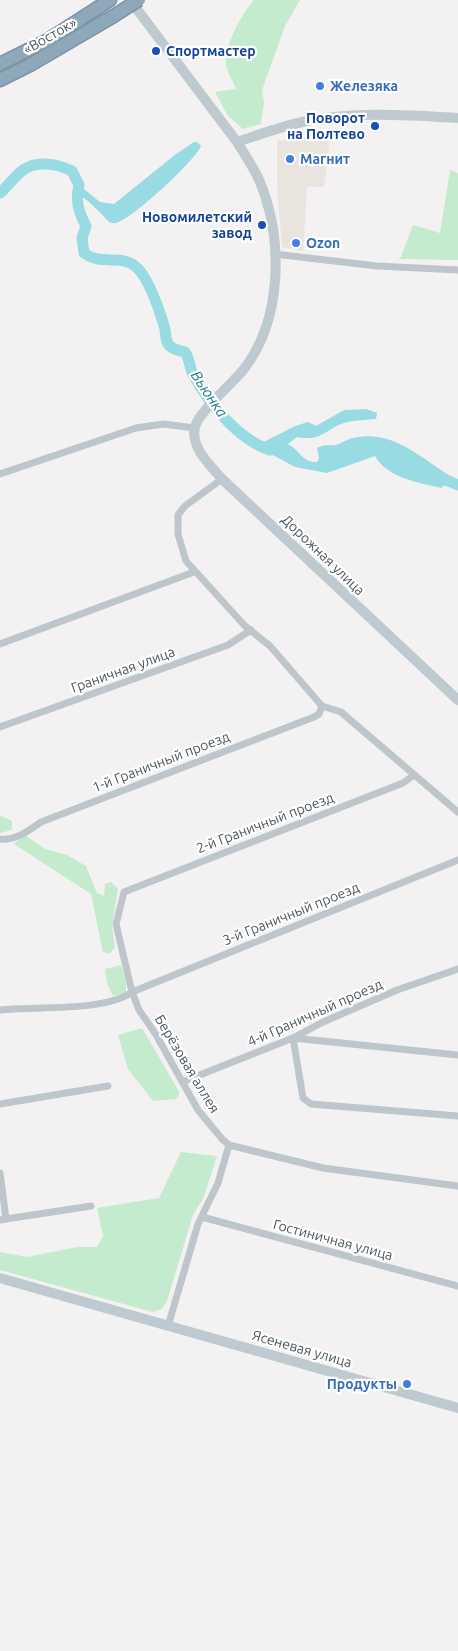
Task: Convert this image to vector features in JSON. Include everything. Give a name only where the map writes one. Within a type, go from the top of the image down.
[{"type":"highway","name":"«Восток»","points":[[0,80],[30,66],[139,0]]},
{"type":"highway","name":"«Восток»","points":[[0,64],[46,40],[106,3]]},
{"type":"main road","points":[[130,0],[236,142],[260,183],[270,219],[274,254],[274,284],[266,325],[251,359],[200,417],[195,428]]},
{"type":"main road","points":[[236,142],[293,124],[319,119],[390,115],[458,118]]},
{"type":"main road","name":"Дорожная улица","points":[[195,428],[197,446],[222,478],[458,700]]},
{"type":"main road","name":"Ясеневая улица","points":[[0,1278],[458,1408]]},
{"type":"street","points":[[274,254],[377,266],[458,270]]},
{"type":"street","points":[[0,474],[136,428],[163,424],[195,428]]},
{"type":"street","points":[[222,478],[185,506],[178,515],[177,526],[183,555],[194,572],[251,630],[270,646],[322,706],[341,712],[458,812]]},
{"type":"street","points":[[0,644],[194,572]]},
{"type":"street","name":"Граничная улица","points":[[0,727],[228,645],[251,630]]},
{"type":"street","name":"1-й Граничный проезд","points":[[3,840],[29,831],[41,822],[314,717],[319,714],[322,706]]},
{"type":"street","name":"2-й Граничный проезд","points":[[124,892],[403,783],[414,775]]},
{"type":"street","name":"3-й Граничный проезд","points":[[0,1010],[98,1004],[125,998],[132,992],[458,860]]},
{"type":"street","name":"Берёзовая аллея","points":[[124,892],[116,924],[132,992],[139,1010],[155,1033],[198,1110],[229,1145]]},
{"type":"street","name":"4-й Граничный проезд","points":[[182,1082],[293,1038],[323,1022],[396,990],[458,970]]},
{"type":"street","points":[[458,1055],[293,1038],[303,1098],[311,1104],[458,1116]]},
{"type":"street","points":[[0,1104],[108,1086]]},
{"type":"street","points":[[168,1326],[198,1224],[218,1184],[229,1145],[323,1168],[458,1186]]},
{"type":"street","points":[[0,1174],[3,1219],[92,1206]]},
{"type":"street","name":"Гостиничная улица","points":[[202,1217],[458,1286]]},
{"type":"shaded area","points":[[308,137],[330,139],[324,187],[307,187],[303,251],[282,247],[277,187],[277,141]]},
{"type":"green space","points":[[254,0],[300,0],[285,26],[262,90],[264,103],[261,124],[243,129],[228,116],[215,92],[236,89],[226,64],[226,57],[235,30]]},
{"type":"green space","points":[[450,170],[458,173],[458,260],[400,259],[413,225],[440,233]]},
{"type":"green space","points":[[0,815],[12,821],[12,830],[0,833]]},
{"type":"green space","points":[[25,835],[45,849],[67,855],[86,866],[97,893],[104,896],[105,884],[111,882],[118,889],[112,926],[115,948],[109,954],[103,952],[91,894],[14,844]]},
{"type":"green space","points":[[121,965],[126,982],[126,993],[113,996],[107,983],[105,969]]},
{"type":"green space","points":[[142,1028],[180,1093],[176,1099],[153,1101],[128,1069],[118,1035]]},
{"type":"green space","points":[[181,1152],[217,1156],[204,1197],[193,1215],[167,1301],[162,1309],[153,1312],[0,1270],[0,1252],[27,1257],[77,1247],[97,1247],[103,1236],[97,1208],[159,1198]]},
{"type":"water","points":[[194,142],[201,146],[176,176],[148,201],[116,223],[109,222],[89,202],[77,195],[79,185],[100,202],[114,204],[176,154]]},
{"type":"water","points":[[366,409],[377,413],[376,419],[344,423],[312,438],[297,437],[288,444],[304,458],[317,462],[319,458],[317,448],[320,447],[366,436],[391,440],[414,452],[447,474],[453,479],[449,486],[441,488],[405,478],[387,470],[375,456],[327,473],[295,467],[256,446],[295,426],[308,422],[316,426],[344,410]]},
{"type":"waterway","name":"Вьюнка","points":[[0,193],[23,170],[35,165],[48,164],[72,171],[79,185],[78,207],[86,226],[82,238],[84,253],[97,259],[124,261],[135,266],[140,271],[157,304],[169,345],[174,349],[185,352],[199,385],[225,419],[247,438],[270,450]]},
{"type":"waterway","name":"Вьюнка","points":[[439,477],[458,485]]},
{"type":"place","name":"Спортмастер","points":[[156,51]]},
{"type":"place","name":"Железяка","points":[[320,86]]},
{"type":"place","name":"Поворот на Полтево","points":[[375,126]]},
{"type":"place","name":"Магнит","points":[[290,159]]},
{"type":"place","name":"Новомилетский завод","points":[[262,225]]},
{"type":"place","name":"Ozon","points":[[296,243]]},
{"type":"place","name":"Продукты","points":[[407,1384]]}]
